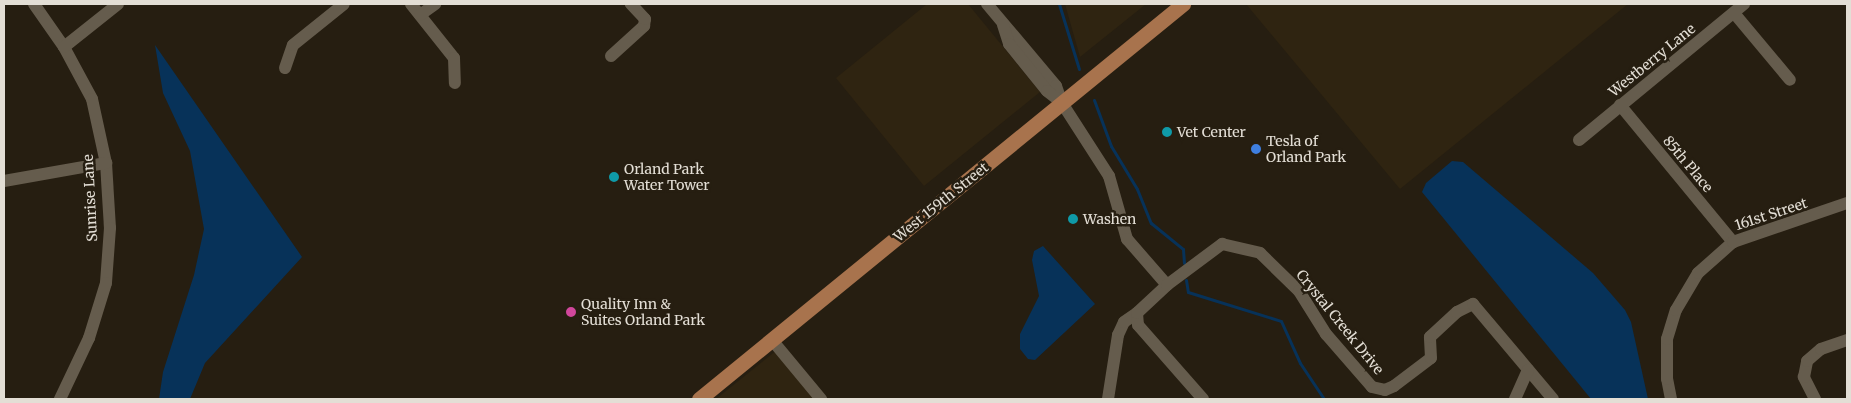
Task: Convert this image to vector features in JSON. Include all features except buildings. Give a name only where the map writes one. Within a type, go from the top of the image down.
[{"type":"main road","name":"West 159th Street","points":[[699,399],[1183,4]]},
{"type":"street","name":"Sunrise Lane","points":[[34,4],[64,47],[92,99],[106,163],[110,228],[106,283],[88,338],[60,399]]},
{"type":"street","points":[[64,47],[118,4]]},
{"type":"street","points":[[285,68],[293,45],[344,4]]},
{"type":"street","points":[[411,4],[454,58],[455,82]]},
{"type":"street","points":[[420,15],[434,4]]},
{"type":"street","points":[[610,56],[644,26],[645,19],[631,4]]},
{"type":"street","points":[[988,4],[1003,25],[1009,44],[1047,91],[1062,103],[1108,176],[1127,239],[1167,285],[1137,313],[1124,322],[1118,336],[1108,399]]},
{"type":"street","name":"Westberry Lane","points":[[1579,140],[1744,4]]},
{"type":"street","points":[[1734,12],[1790,80]]},
{"type":"street","name":"85th Place","points":[[1620,105],[1733,242]]},
{"type":"street","points":[[4,180],[106,163]]},
{"type":"street","name":"161st Street","points":[[1672,399],[1665,353],[1676,310],[1698,273],[1733,242],[1847,203]]},
{"type":"street","name":"Crystal Creek Drive","points":[[1167,285],[1222,244],[1260,253],[1299,291],[1326,334],[1372,387],[1385,390],[1394,386],[1431,358],[1430,336],[1457,312],[1473,304],[1553,399]]},
{"type":"street","points":[[1137,313],[1138,325],[1203,399]]},
{"type":"street","points":[[772,340],[822,399]]},
{"type":"street","points":[[1815,399],[1804,377],[1807,361],[1815,352],[1847,340]]},
{"type":"street","points":[[1515,399],[1528,370]]},
{"type":"shaded area","points":[[927,4],[968,4],[1040,92],[924,186],[836,78]]},
{"type":"shaded area","points":[[1065,4],[1146,4],[1080,57]]},
{"type":"shaded area","points":[[1246,4],[1628,4],[1400,189]]},
{"type":"shaded area","points":[[777,350],[818,399],[716,399]]},
{"type":"water","points":[[155,45],[302,257],[205,363],[190,399],[159,399],[163,372],[194,275],[204,229],[190,151],[163,93]]},
{"type":"water","points":[[1452,161],[1463,162],[1593,273],[1625,310],[1631,322],[1648,399],[1591,399],[1422,192],[1426,183]]},
{"type":"water","points":[[1043,246],[1095,304],[1035,360],[1028,359],[1020,349],[1020,334],[1039,296],[1032,260],[1034,251]]},
{"type":"waterway","points":[[1059,4],[1079,69]]},
{"type":"waterway","points":[[1094,100],[1111,146],[1137,189],[1151,223],[1183,249],[1184,263]]},
{"type":"waterway","points":[[1186,280],[1188,292],[1281,321],[1300,363],[1324,399]]},
{"type":"place","name":"Vet Center","points":[[1167,132]]},
{"type":"place","name":"Tesla of Orland Park","points":[[1256,149]]},
{"type":"place","name":"Orland Park Water Tower","points":[[614,177]]},
{"type":"place","name":"Washen","points":[[1073,219]]},
{"type":"place","name":"Quality Inn & Suites Orland Park","points":[[571,312]]}]
